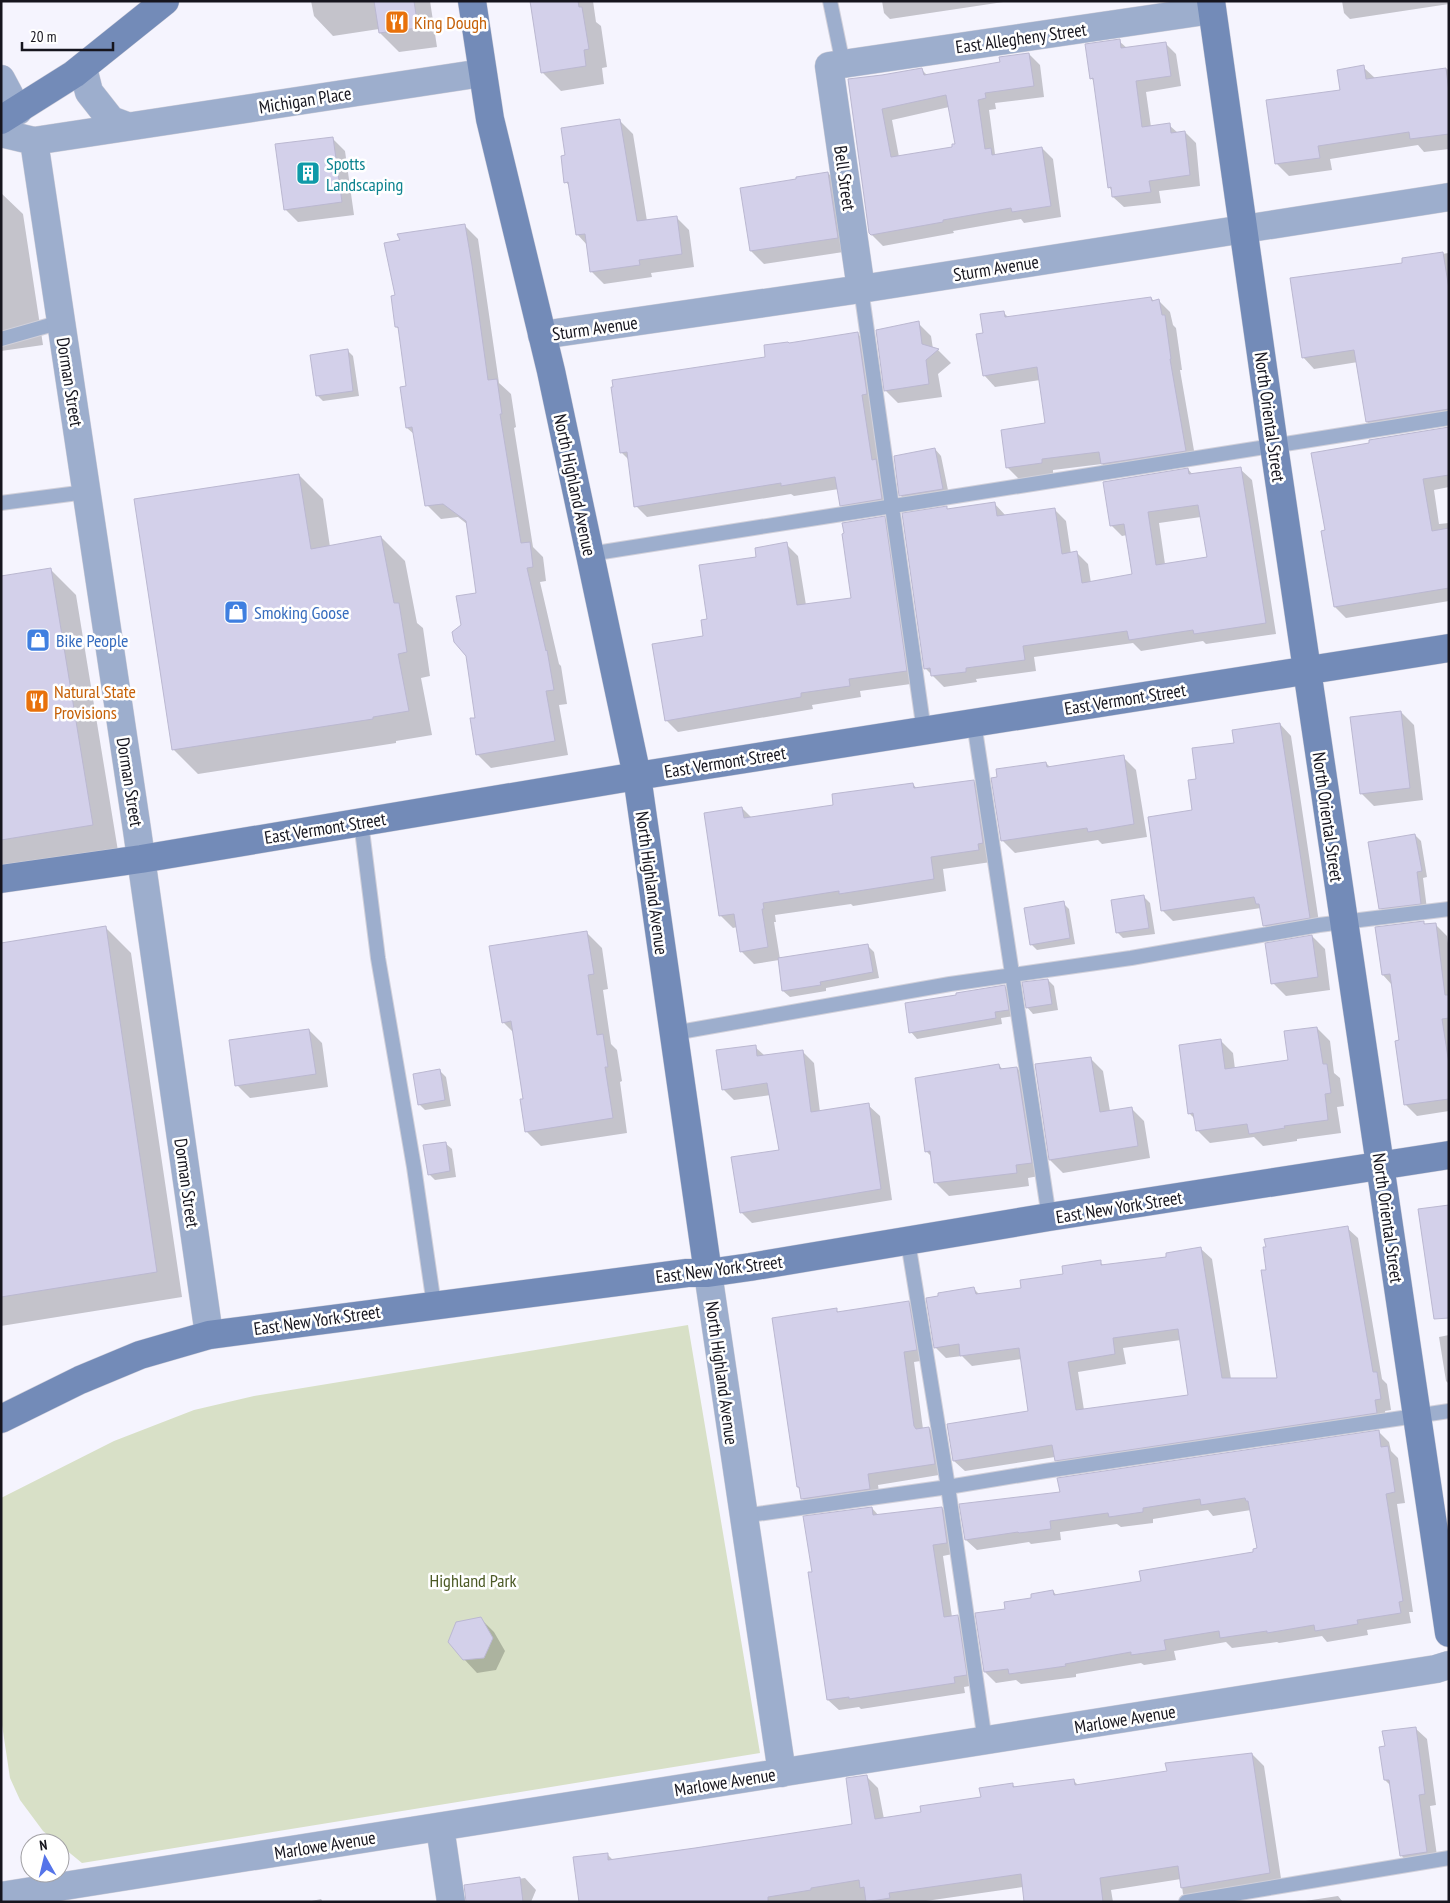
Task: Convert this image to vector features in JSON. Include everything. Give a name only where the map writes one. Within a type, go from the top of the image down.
[{"type":"street","points":[[1,79],[10,116],[83,68],[164,1]]},
{"type":"street","name":"North Highland Avenue","points":[[472,1],[490,119],[542,335],[637,776],[743,1516],[782,1773]]},
{"type":"street","name":"East Allegheny Street","points":[[836,65],[1212,5]]},
{"type":"street","name":"North Oriental Street","points":[[1212,5],[1306,670],[1449,1633]]},
{"type":"street","name":"Bell Street","points":[[836,65],[861,289]]},
{"type":"street","points":[[83,68],[89,92],[111,120],[127,126]]},
{"type":"street","name":"Michigan Place","points":[[1,134],[34,141],[482,73]]},
{"type":"street","name":"Dorman Street","points":[[34,141],[141,859],[209,1335]]},
{"type":"street","name":"Sturm Avenue","points":[[542,335],[861,289],[1449,197]]},
{"type":"street","name":"East Vermont Street","points":[[1,879],[141,859],[637,776],[1449,648]]},
{"type":"street","name":"East New York Street","points":[[1,1419],[80,1380],[140,1355],[209,1335],[687,1273],[708,1272],[908,1242],[1049,1217],[1449,1155]]},
{"type":"street","name":"Marlowe Avenue","points":[[1,1896],[1436,1669],[1449,1664]]},
{"type":"street","points":[[440,1827],[451,1902]]},
{"type":"lane","points":[[830,1],[836,65]]},
{"type":"lane","points":[[861,289],[924,731]]},
{"type":"lane","points":[[1,339],[61,322]]},
{"type":"lane","points":[[590,554],[1449,418]]},
{"type":"lane","points":[[1,503],[86,492]]},
{"type":"lane","points":[[974,723],[1049,1217]]},
{"type":"lane","points":[[361,822],[378,958],[414,1167],[434,1305]]},
{"type":"lane","points":[[674,1033],[950,984],[1131,958],[1344,921],[1449,909]]},
{"type":"lane","points":[[908,1242],[948,1487],[985,1740]]},
{"type":"lane","points":[[743,1516],[1449,1411]]},
{"type":"lane","points":[[1186,1902],[1449,1858]]},
{"type":"green space","name":"Highland Park","points":[[688,1325],[760,1753],[82,1863],[70,1853],[70,1833],[45,1833],[43,1831],[20,1800],[10,1778],[1,1718],[1,1498],[114,1441],[194,1410],[254,1396]]},
{"type":"building","name":"King Dough","points":[[374,1],[414,1],[418,28],[379,33]]},
{"type":"building","points":[[530,1],[578,1],[579,7],[582,7],[589,49],[584,50],[586,66],[541,73]]},
{"type":"building","points":[[1120,39],[1121,48],[1166,42],[1171,76],[1136,81],[1142,127],[1170,123],[1171,133],[1185,131],[1190,175],[1149,181],[1151,192],[1112,197],[1111,187],[1108,188],[1093,78],[1090,79],[1085,44]]},
{"type":"building","points":[[1029,53],[1034,86],[985,93],[986,98],[978,100],[985,149],[991,148],[992,155],[1042,147],[1051,206],[1012,212],[1011,208],[871,235],[869,233],[848,79],[922,68],[924,75],[1000,62],[999,57]],"holes":[[[946,95],[955,144],[952,144],[952,147],[891,157],[882,109]]]},
{"type":"building","points":[[1364,65],[1366,79],[1446,68],[1449,92],[1449,134],[1410,139],[1409,132],[1318,146],[1320,158],[1275,164],[1266,100],[1340,90],[1337,70]]},
{"type":"building","points":[[620,119],[637,221],[677,216],[682,254],[639,260],[640,265],[590,272],[585,234],[576,235],[568,182],[564,183],[561,156],[565,155],[561,128]]},
{"type":"building","name":"Spotts Landscaping","points":[[333,137],[342,202],[284,210],[275,144]]},
{"type":"building","points":[[828,172],[838,238],[750,251],[740,188]]},
{"type":"building","points":[[465,224],[488,380],[497,379],[502,414],[500,414],[521,543],[530,542],[533,567],[527,568],[547,650],[554,690],[546,691],[555,741],[476,755],[470,718],[475,718],[466,656],[454,642],[452,632],[461,625],[456,596],[476,593],[466,521],[443,504],[425,506],[412,427],[406,428],[400,387],[406,386],[398,327],[395,327],[391,296],[395,295],[384,243],[400,240],[397,234]]},
{"type":"building","points":[[1443,252],[1449,289],[1449,409],[1366,422],[1354,350],[1302,358],[1290,278],[1402,263],[1402,258]]},
{"type":"building","points":[[1151,297],[1152,301],[1159,299],[1162,315],[1165,315],[1170,359],[1186,451],[1101,464],[1099,452],[1042,459],[1042,463],[1006,468],[1001,430],[1045,423],[1037,367],[983,376],[976,334],[983,333],[980,314],[1004,311],[1005,317]]},
{"type":"building","points":[[919,321],[922,344],[939,349],[926,360],[929,384],[884,391],[876,330]]},
{"type":"building","points":[[858,332],[867,394],[862,395],[872,460],[876,459],[882,499],[840,506],[835,477],[781,486],[781,483],[634,507],[627,452],[620,453],[611,387],[613,387],[612,380],[765,357],[764,345]]},
{"type":"building","points":[[348,349],[353,391],[316,396],[310,355]]},
{"type":"building","points":[[1449,427],[1449,475],[1423,479],[1432,531],[1449,528],[1449,588],[1334,607],[1321,531],[1325,530],[1311,453],[1369,443],[1369,440]]},
{"type":"building","points":[[935,448],[943,489],[899,496],[894,456]]},
{"type":"building","points":[[1241,467],[1266,623],[1194,634],[1193,630],[1129,640],[1127,631],[1023,646],[1025,660],[966,668],[966,672],[931,676],[930,668],[924,669],[902,513],[947,506],[947,509],[995,502],[997,516],[1055,508],[1062,554],[1077,551],[1082,583],[1132,574],[1124,524],[1110,526],[1103,482],[1188,468],[1189,474]],"holes":[[[1198,505],[1207,557],[1156,565],[1148,512]]]},
{"type":"building","name":"Smoking Goose","points":[[299,474],[311,549],[381,536],[394,603],[399,603],[407,652],[398,654],[409,711],[373,717],[373,719],[172,750],[134,499]]},
{"type":"building","points":[[885,516],[907,671],[849,679],[850,686],[801,693],[801,697],[665,721],[652,644],[703,636],[701,620],[707,619],[699,565],[756,557],[755,548],[787,542],[797,605],[851,598],[842,523]]},
{"type":"building","name":"Natural State Provisions","points":[[51,568],[93,825],[1,840],[1,576]]},
{"type":"building","points":[[1401,711],[1410,788],[1360,794],[1350,717]]},
{"type":"building","points":[[1280,723],[1310,918],[1263,926],[1259,904],[1256,904],[1254,897],[1161,911],[1148,817],[1192,810],[1188,780],[1196,779],[1192,748],[1234,743],[1232,730]]},
{"type":"building","points":[[1124,755],[1134,824],[1088,832],[1087,828],[1001,841],[991,778],[997,777],[996,769],[1046,762],[1047,767]]},
{"type":"building","points":[[974,780],[983,843],[978,844],[979,850],[931,857],[934,879],[839,894],[839,891],[763,903],[764,909],[762,909],[768,947],[740,952],[734,914],[719,916],[704,813],[742,807],[744,818],[833,805],[832,794],[913,783],[914,788]]},
{"type":"building","points":[[1415,834],[1422,871],[1417,872],[1421,904],[1379,909],[1368,842]]},
{"type":"building","points":[[1144,895],[1149,928],[1116,933],[1111,900]]},
{"type":"building","points":[[1064,901],[1070,938],[1030,945],[1024,908]]},
{"type":"building","points":[[1424,921],[1424,924],[1436,923],[1445,995],[1449,995],[1449,1018],[1442,1019],[1449,1064],[1449,1099],[1404,1105],[1395,1041],[1399,1040],[1390,974],[1382,975],[1375,927]]},
{"type":"building","points":[[106,926],[157,1272],[1,1297],[1,943]]},
{"type":"building","points":[[587,931],[594,974],[588,975],[597,1035],[603,1034],[608,1067],[605,1067],[613,1118],[525,1132],[520,1099],[523,1099],[511,1021],[502,1023],[489,946]]},
{"type":"building","points":[[1312,935],[1318,977],[1271,984],[1265,943]]},
{"type":"building","points":[[868,944],[873,972],[820,982],[821,985],[782,991],[778,958]]},
{"type":"building","points":[[1048,979],[1052,1004],[1026,1008],[1022,982]]},
{"type":"building","points":[[1005,985],[1009,1010],[995,1012],[996,1018],[909,1033],[905,1003]]},
{"type":"building","points":[[1317,1027],[1323,1064],[1327,1064],[1331,1093],[1325,1094],[1328,1120],[1284,1126],[1285,1128],[1249,1134],[1247,1124],[1196,1131],[1193,1113],[1188,1114],[1179,1045],[1221,1039],[1225,1069],[1288,1060],[1284,1031]]},
{"type":"building","points":[[309,1029],[316,1074],[235,1086],[229,1040]]},
{"type":"building","points":[[756,1045],[757,1056],[803,1050],[811,1112],[869,1103],[881,1189],[740,1213],[731,1157],[779,1150],[767,1083],[722,1090],[716,1050]]},
{"type":"building","points":[[1091,1057],[1100,1112],[1132,1107],[1138,1146],[1049,1160],[1035,1064]]},
{"type":"building","points":[[999,1064],[1000,1069],[1017,1067],[1032,1163],[1016,1165],[1017,1173],[934,1183],[930,1151],[925,1152],[915,1078]]},
{"type":"building","points":[[440,1069],[445,1100],[418,1105],[413,1074]]},
{"type":"building","points":[[446,1142],[450,1171],[428,1175],[423,1145]]},
{"type":"building","points":[[1449,1205],[1449,1318],[1434,1319],[1418,1209]]},
{"type":"building","points":[[1348,1226],[1373,1372],[1377,1372],[1381,1399],[1375,1400],[1377,1413],[1055,1461],[1052,1445],[953,1461],[947,1424],[1028,1411],[1019,1348],[960,1356],[959,1344],[934,1348],[926,1298],[938,1296],[938,1293],[974,1287],[976,1294],[1021,1288],[1020,1280],[1063,1274],[1062,1266],[1101,1260],[1101,1265],[1166,1257],[1166,1253],[1201,1247],[1222,1378],[1277,1378],[1261,1270],[1266,1270],[1263,1247],[1266,1247],[1264,1239]],"holes":[[[1178,1329],[1188,1395],[1076,1410],[1068,1362],[1115,1354],[1113,1338]]]},
{"type":"building","points":[[909,1301],[917,1350],[904,1352],[914,1426],[916,1429],[929,1427],[935,1464],[868,1474],[870,1489],[801,1499],[799,1487],[797,1487],[772,1318],[837,1308],[837,1312]]},
{"type":"building","points":[[1379,1430],[1381,1447],[1388,1446],[1395,1492],[1386,1494],[1403,1601],[1399,1602],[1401,1613],[1357,1620],[1358,1624],[1315,1631],[1314,1625],[1220,1638],[1219,1631],[1164,1640],[1166,1650],[1131,1655],[1131,1652],[1065,1664],[1066,1666],[1009,1674],[1008,1669],[984,1672],[975,1613],[1005,1609],[1004,1602],[1031,1598],[1031,1594],[1053,1590],[1054,1595],[1141,1581],[1139,1571],[1253,1552],[1253,1549],[1257,1548],[1248,1501],[1245,1498],[1201,1505],[1200,1499],[1143,1508],[1143,1512],[1109,1517],[1108,1513],[1050,1521],[1051,1529],[965,1540],[959,1504],[1060,1492],[1057,1478]]},
{"type":"building","points":[[872,1507],[873,1515],[942,1507],[947,1543],[933,1545],[944,1617],[958,1615],[967,1675],[954,1677],[955,1683],[849,1699],[849,1697],[827,1700],[808,1572],[812,1572],[803,1516]]},
{"type":"building","points":[[481,1617],[493,1638],[484,1658],[463,1660],[448,1642],[456,1622]]},
{"type":"building","points":[[1416,1727],[1425,1794],[1419,1795],[1427,1852],[1400,1856],[1389,1780],[1384,1780],[1379,1747],[1385,1746],[1382,1731]]},
{"type":"building","points":[[1252,1753],[1270,1873],[1181,1888],[1178,1866],[1100,1878],[1103,1902],[1024,1902],[1021,1874],[889,1893],[890,1898],[866,1902],[864,1887],[860,1888],[859,1880],[768,1897],[768,1902],[579,1902],[573,1857],[608,1853],[608,1860],[852,1824],[846,1778],[867,1775],[875,1819],[921,1812],[920,1806],[981,1797],[979,1788],[1013,1783],[1013,1787],[1074,1779],[1075,1785],[1167,1771],[1165,1763]]},
{"type":"building","points":[[520,1877],[523,1902],[466,1902],[464,1885]]},
{"type":"place","name":"King Dough","points":[[397,22]]},
{"type":"place","name":"Spotts Landscaping","points":[[308,173]]},
{"type":"place","name":"Smoking Goose","points":[[236,612]]},
{"type":"place","name":"Bike People","points":[[38,640]]},
{"type":"place","name":"Natural State Provisions","points":[[37,701]]}]
